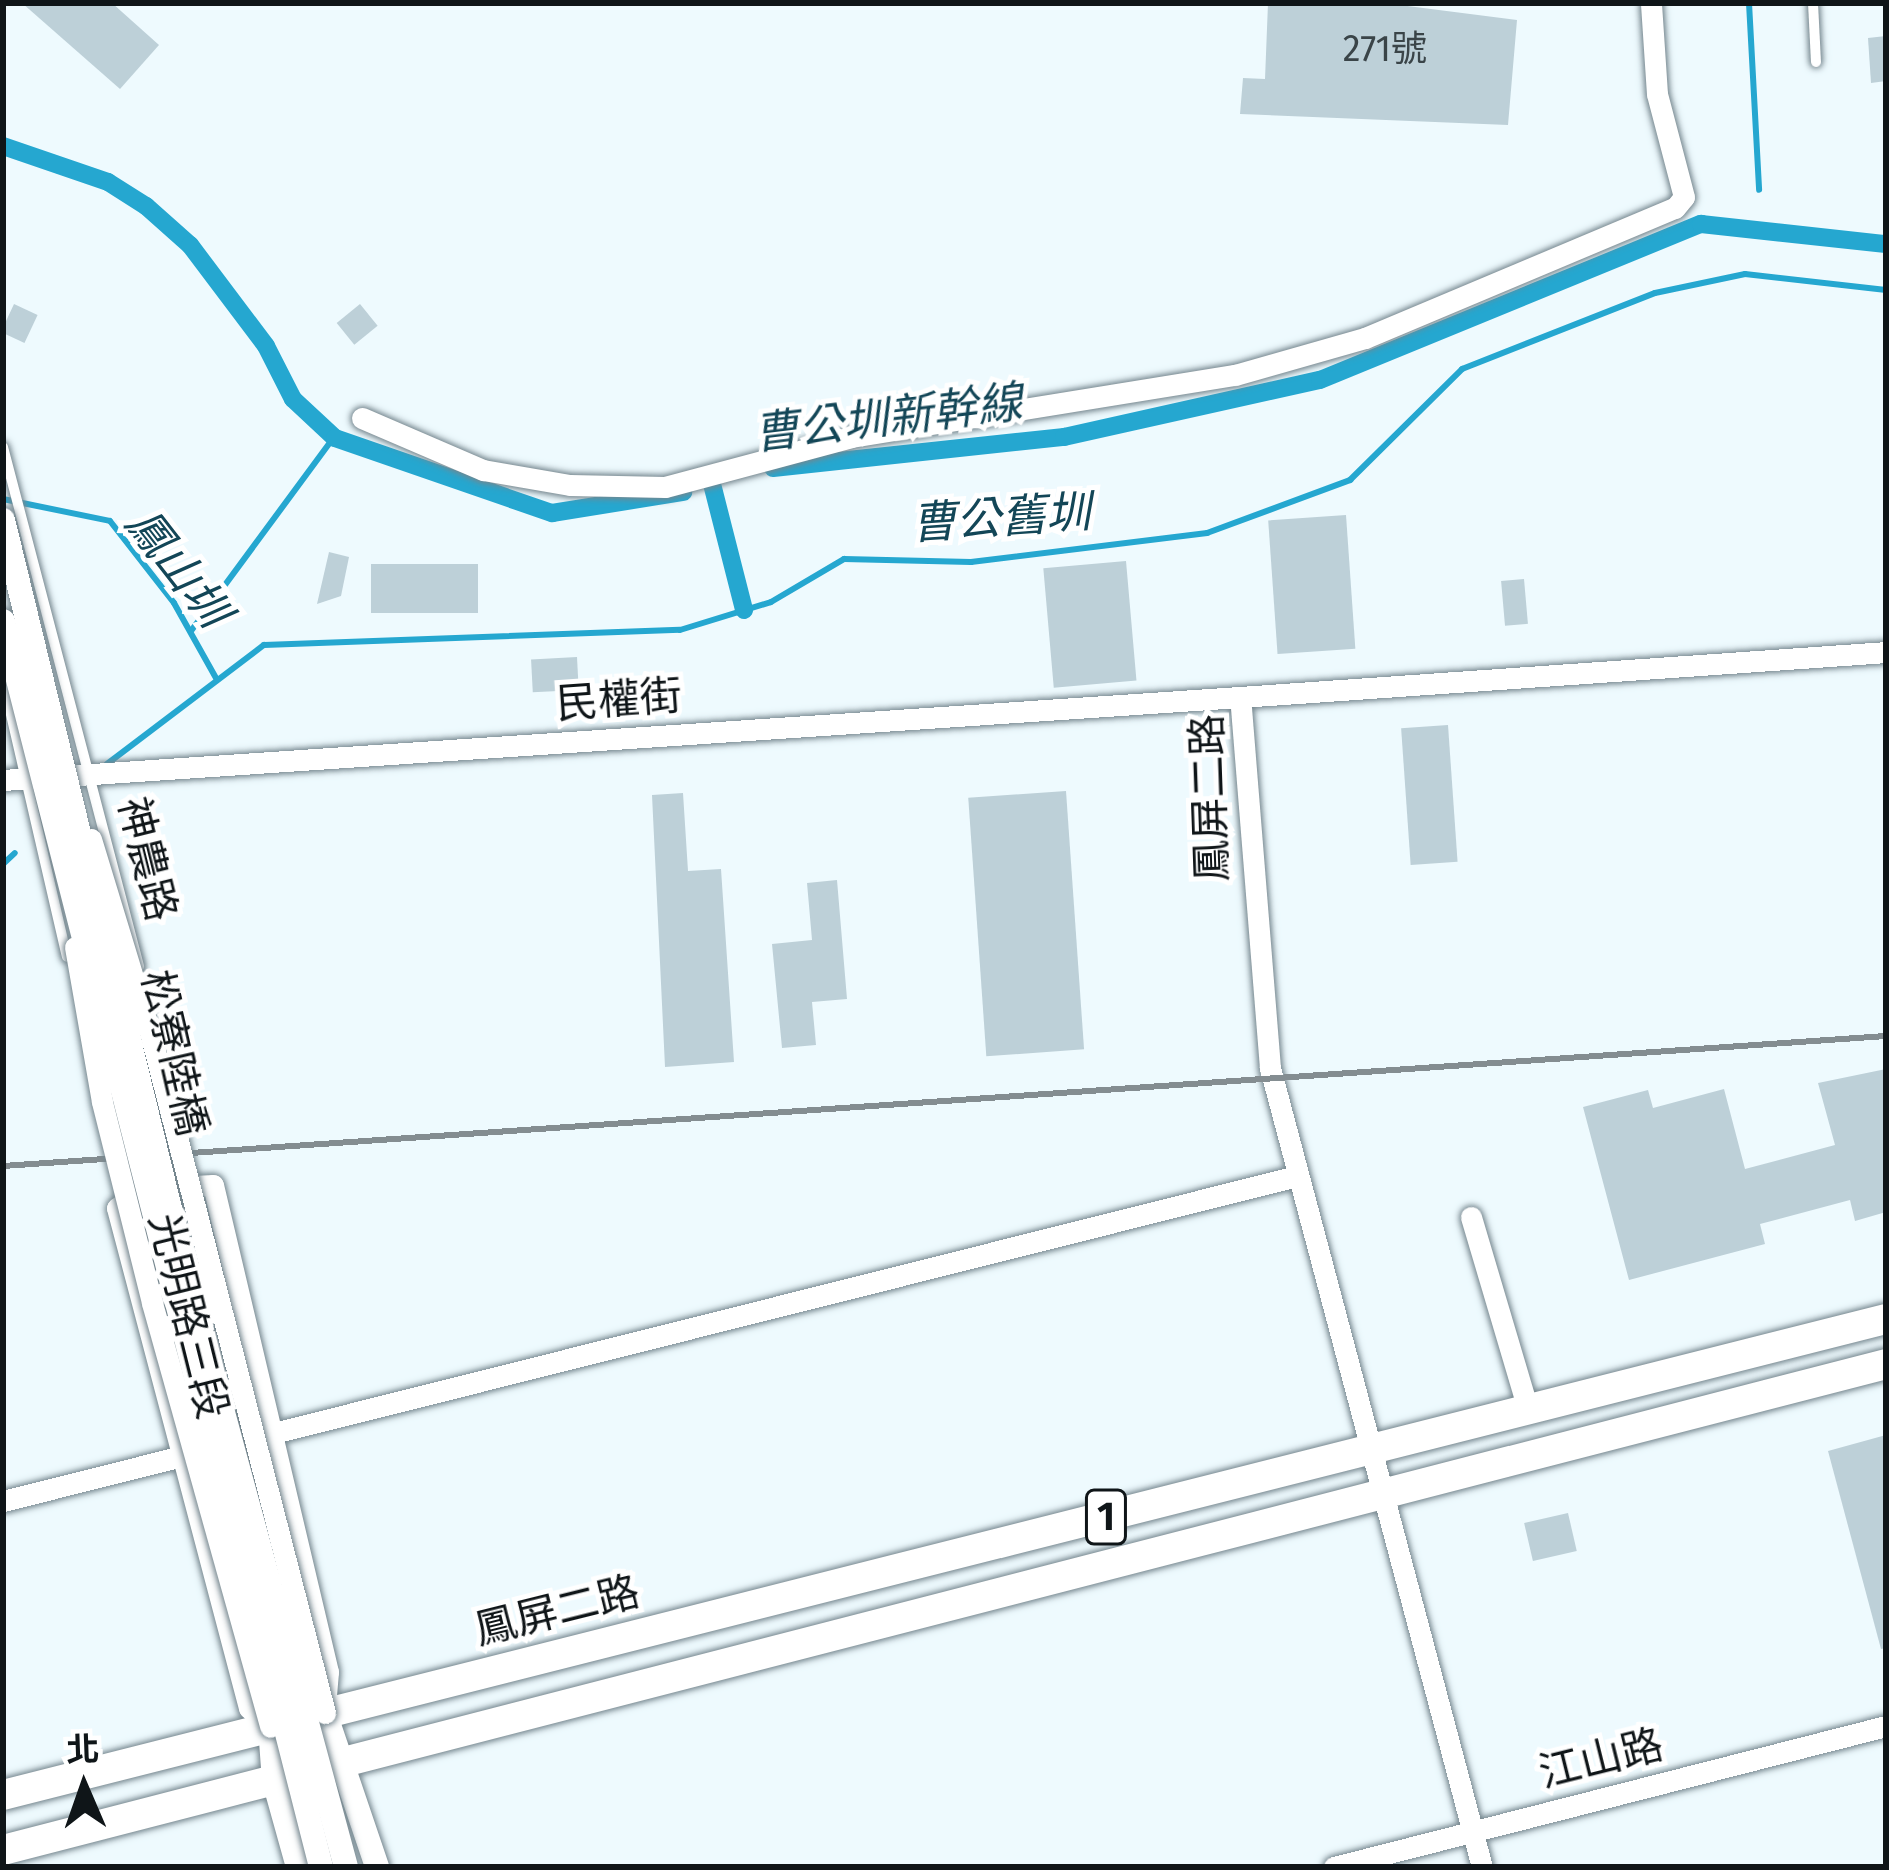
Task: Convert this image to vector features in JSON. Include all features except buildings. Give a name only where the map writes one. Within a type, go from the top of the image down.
[{"type":"main road","name":"鳳屏二路","points":[[325,1713],[1886,1319]]},
{"type":"main road","name":"1","points":[[3,1850],[1886,1364]]},
{"type":"main road","points":[[809,1591],[821,1641]]},
{"type":"main road","name":"1","points":[[3,1796],[325,1713]]},
{"type":"street","points":[[362,418],[483,470],[570,485],[665,487],[851,437],[1235,375],[1365,338],[1675,208],[1684,196],[1657,94],[1651,3]]},
{"type":"street","name":"松寮陸橋","points":[[12,516],[188,1283],[346,1867]]},
{"type":"street","name":"松寮陸橋","points":[[3,621],[321,1867]]},
{"type":"street","name":"鳳屏二路","points":[[1482,1867],[1270,1068],[1240,697],[1886,652]]},
{"type":"street","name":"民權街","points":[[3,780],[1240,697]]},
{"type":"street","name":"松寮陸橋","points":[[62,742],[152,1040],[325,1713]]},
{"type":"street","name":"松寮陸橋","points":[[36,746],[102,1102],[270,1727]]},
{"type":"street","points":[[3,1501],[1297,1176]]},
{"type":"street","name":"光明路三段","points":[[298,1867],[274,1781],[270,1727],[249,1708],[116,1208],[133,1193],[213,1185],[328,1672],[325,1713],[347,1762],[377,1867]]},
{"type":"street","points":[[1471,1217],[1528,1410]]},
{"type":"street","name":"江山路","points":[[1334,1867],[1886,1726]]},
{"type":"lane","points":[[1813,3],[1816,62]]},
{"type":"lane","name":"神農路","points":[[3,447],[16,496],[12,516],[91,775],[158,1048],[146,1065],[102,1065],[89,1052],[3,680]]},
{"type":"waterway","points":[[1749,3],[1759,190]]},
{"type":"waterway","name":"曹公圳新幹線","points":[[3,146],[108,182],[146,206],[190,245],[266,346],[293,399],[335,438],[552,513],[683,492]]},
{"type":"waterway","name":"曹公圳新幹線","points":[[773,468],[1064,437],[1320,380],[1701,224],[1886,244]]},
{"type":"waterway","name":"曹公舊圳","points":[[107,764],[264,645],[680,630],[771,602],[844,559],[971,562],[1207,533],[1350,480],[1462,369],[1655,293],[1745,274],[1886,290]]},
{"type":"waterway","points":[[191,631],[334,437]]},
{"type":"waterway","points":[[712,484],[744,610]]},
{"type":"waterway","name":"鳳山圳","points":[[3,499],[110,521],[174,603],[216,678]]},
{"type":"waterway","name":"曹公舊圳","points":[[3,864],[15,853]]},
{"type":"railway","points":[[3,1166],[1886,1036]]}]
